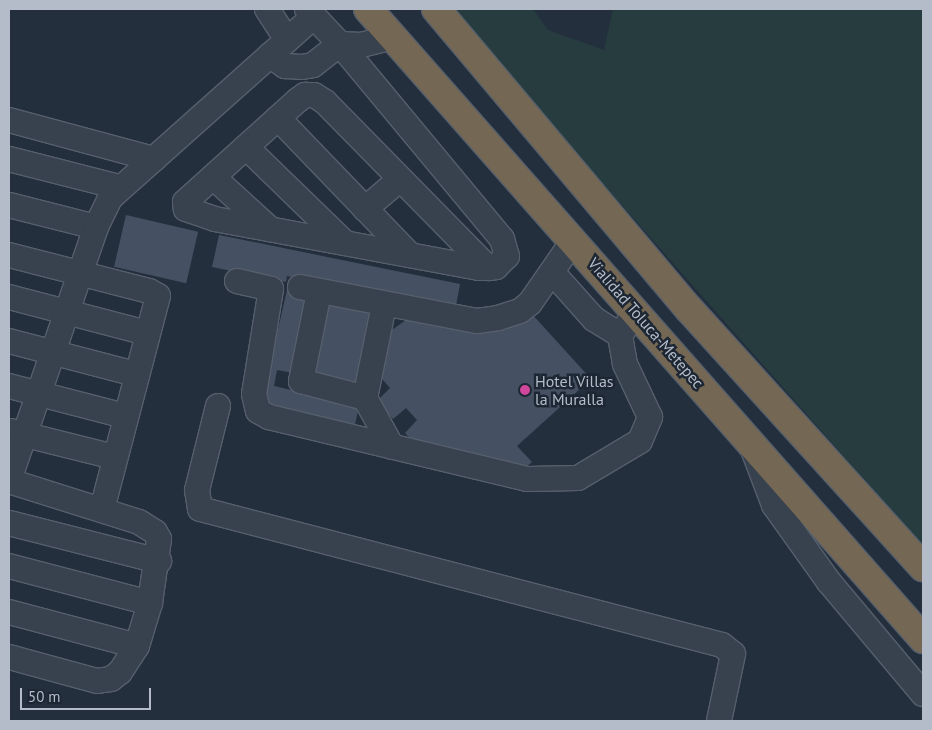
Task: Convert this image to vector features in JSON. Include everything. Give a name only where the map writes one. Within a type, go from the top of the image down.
[{"type":"highway","name":"Vialidad Toluca-Metepec","points":[[368,9],[923,639]]},
{"type":"highway","points":[[436,9],[688,308],[923,567]]},
{"type":"street","points":[[267,9],[295,30],[340,44],[361,45],[393,37]]},
{"type":"street","points":[[286,9],[295,30],[285,66],[302,67],[313,65],[340,44]]},
{"type":"street","points":[[9,656],[97,681],[111,679],[120,672],[137,646],[150,603],[159,561],[159,539],[155,532],[139,522],[9,480],[17,432],[38,394],[102,211],[119,187],[154,160],[295,30]]},
{"type":"street","points":[[340,44],[502,239],[507,256],[496,267],[488,268],[410,256],[215,219],[186,209],[185,202],[278,118],[305,95],[314,95],[325,102],[488,268]]},
{"type":"street","points":[[278,118],[410,256]]},
{"type":"street","points":[[9,120],[154,160]]},
{"type":"street","points":[[246,147],[345,243]]},
{"type":"street","points":[[9,159],[119,187]]},
{"type":"street","points":[[214,177],[270,229]]},
{"type":"street","points":[[365,209],[400,178]]},
{"type":"street","points":[[431,210],[454,181]]},
{"type":"street","points":[[9,205],[96,227]]},
{"type":"street","points":[[365,398],[301,381],[309,289],[384,305],[477,321],[498,318],[520,311],[530,303],[573,241]]},
{"type":"street","points":[[9,255],[155,293],[158,301],[136,374],[102,510]]},
{"type":"street","points":[[552,272],[594,319],[620,335]]},
{"type":"street","points":[[237,281],[271,289],[254,394],[258,411],[269,417],[528,478],[578,478],[640,441],[650,417],[625,364],[620,335],[636,312]]},
{"type":"street","points":[[9,297],[147,334]]},
{"type":"street","points":[[384,305],[365,398],[392,447]]},
{"type":"street","points":[[9,342],[136,374]]},
{"type":"street","points":[[9,386],[125,416]]},
{"type":"street","points":[[218,406],[197,490],[200,509],[722,645],[733,654],[719,721]]},
{"type":"street","points":[[17,432],[114,458]]},
{"type":"street","points":[[751,442],[774,505],[829,582],[923,694]]},
{"type":"street","points":[[9,523],[159,561]]},
{"type":"street","points":[[9,566],[150,603]]},
{"type":"street","points":[[9,612],[137,646]]},
{"type":"green space","points":[[454,9],[533,9],[548,30],[604,50],[613,9],[923,9],[923,546],[497,64]]},
{"type":"building","points":[[126,215],[198,232],[186,283],[114,267]]},
{"type":"building","points":[[219,235],[460,284],[455,311],[287,276],[286,282],[212,267]]},
{"type":"building","points":[[287,290],[312,295],[294,373],[277,370],[274,386],[359,406],[354,429],[270,410],[263,395]]},
{"type":"building","points":[[321,296],[373,307],[356,386],[304,375]]},
{"type":"building","points":[[531,313],[591,379],[517,446],[532,462],[519,473],[417,446],[405,433],[417,420],[406,408],[393,419],[377,401],[390,388],[375,371],[379,339],[409,318],[510,320],[517,325]]},
{"type":"place","name":"Hotel Villas la Muralla","points":[[525,390]]}]
